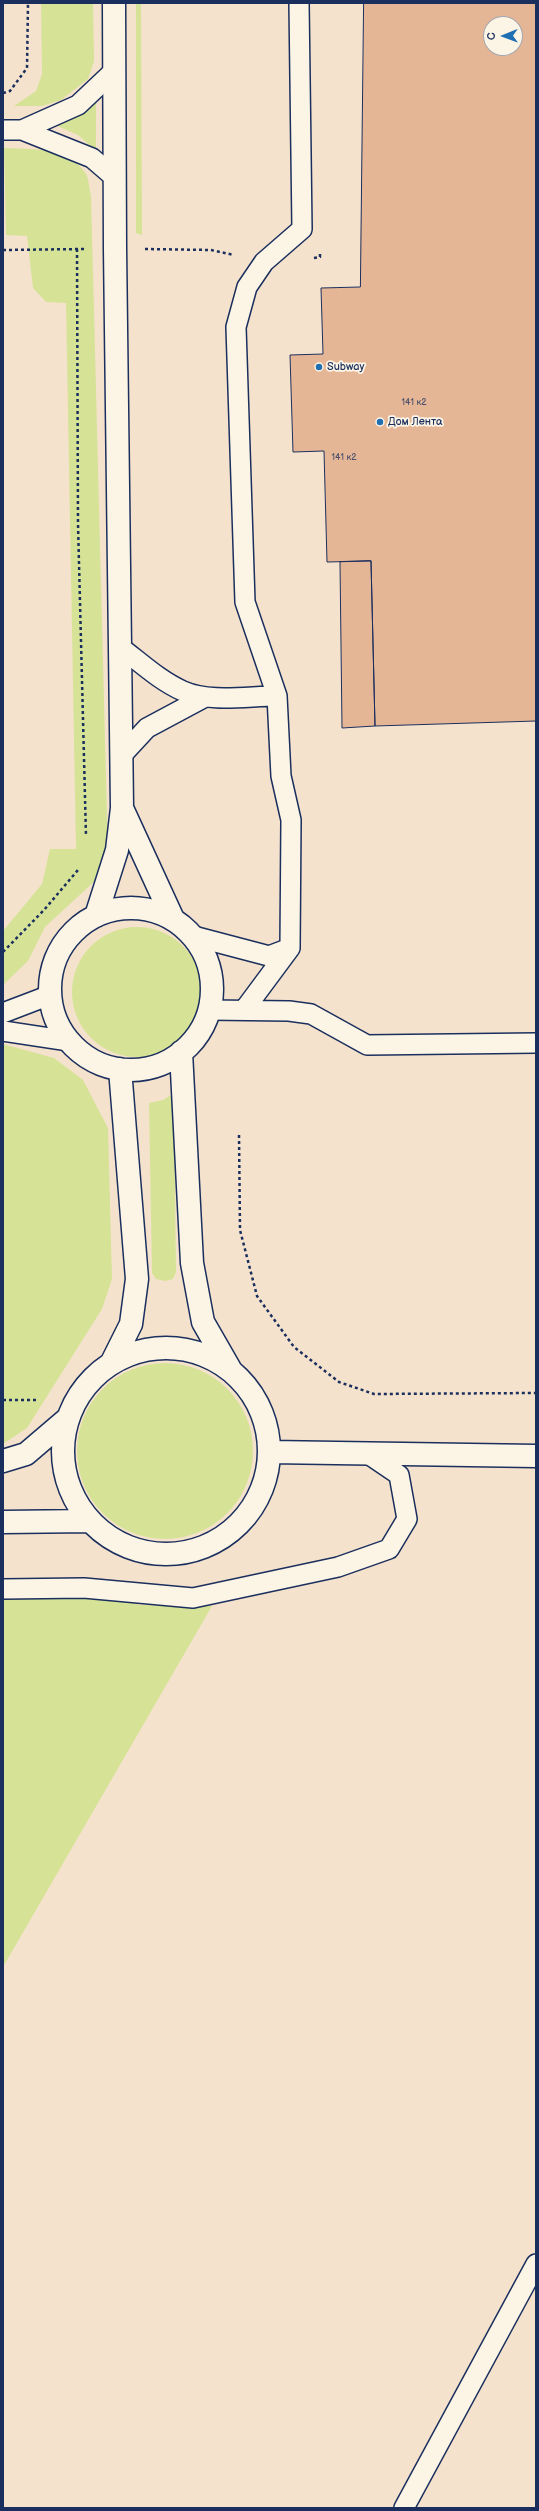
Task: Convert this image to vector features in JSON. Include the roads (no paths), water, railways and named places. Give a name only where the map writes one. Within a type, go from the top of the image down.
[{"type":"street","points":[[96,916],[117,850],[122,808],[114,177],[114,3]]},
{"type":"street","points":[[122,808],[174,919]]},
{"type":"street","points":[[125,907],[150,910],[174,919],[193,936],[206,959],[212,984],[210,1010],[199,1033],[181,1052],[163,1064],[142,1069],[120,1069],[100,1064],[84,1054],[69,1041],[56,1019],[50,995],[52,969],[62,946],[78,926],[96,916],[125,907]]},
{"type":"street","points":[[181,1052],[192,1264],[204,1322],[230,1369],[249,1389],[265,1421],[270,1452],[266,1477],[254,1504],[242,1521],[219,1539],[198,1549],[163,1554],[135,1550],[107,1536],[90,1521],[71,1493],[64,1470],[62,1442],[67,1420],[77,1398],[90,1380],[112,1362],[138,1350],[165,1347],[191,1351],[230,1369]]},
{"type":"street","points":[[112,1362],[131,1324],[137,1279],[120,1069]]},
{"type":"street","points":[[3,1461],[26,1454],[67,1420]]},
{"type":"street","points":[[270,1452],[536,1456]]},
{"type":"street","points":[[3,1522],[90,1521]]},
{"type":"lane","points":[[244,1010],[290,948],[291,820],[281,776],[277,696],[245,602],[236,326],[247,286],[264,262],[302,229],[299,3]]},
{"type":"lane","points":[[22,130],[78,105],[114,71]]},
{"type":"lane","points":[[3,130],[22,130],[92,158],[114,177]]},
{"type":"lane","points":[[120,647],[171,685],[184,692],[205,697],[277,696]]},
{"type":"lane","points":[[122,755],[147,728],[205,697]]},
{"type":"lane","points":[[193,936],[269,956],[290,948]]},
{"type":"lane","points":[[3,1013],[50,995]]},
{"type":"lane","points":[[210,1010],[244,1010],[311,1014],[367,1045],[536,1043]]},
{"type":"lane","points":[[3,1031],[69,1041]]},
{"type":"lane","points":[[3,1589],[84,1588],[193,1598],[338,1566],[389,1549],[407,1519],[399,1475],[368,1454]]},
{"type":"lane","points":[[404,2508],[536,2264]]},
{"type":"place","name":"Subway","points":[[319,367]]},
{"type":"place","name":"Дом Лента","points":[[380,422]]}]
